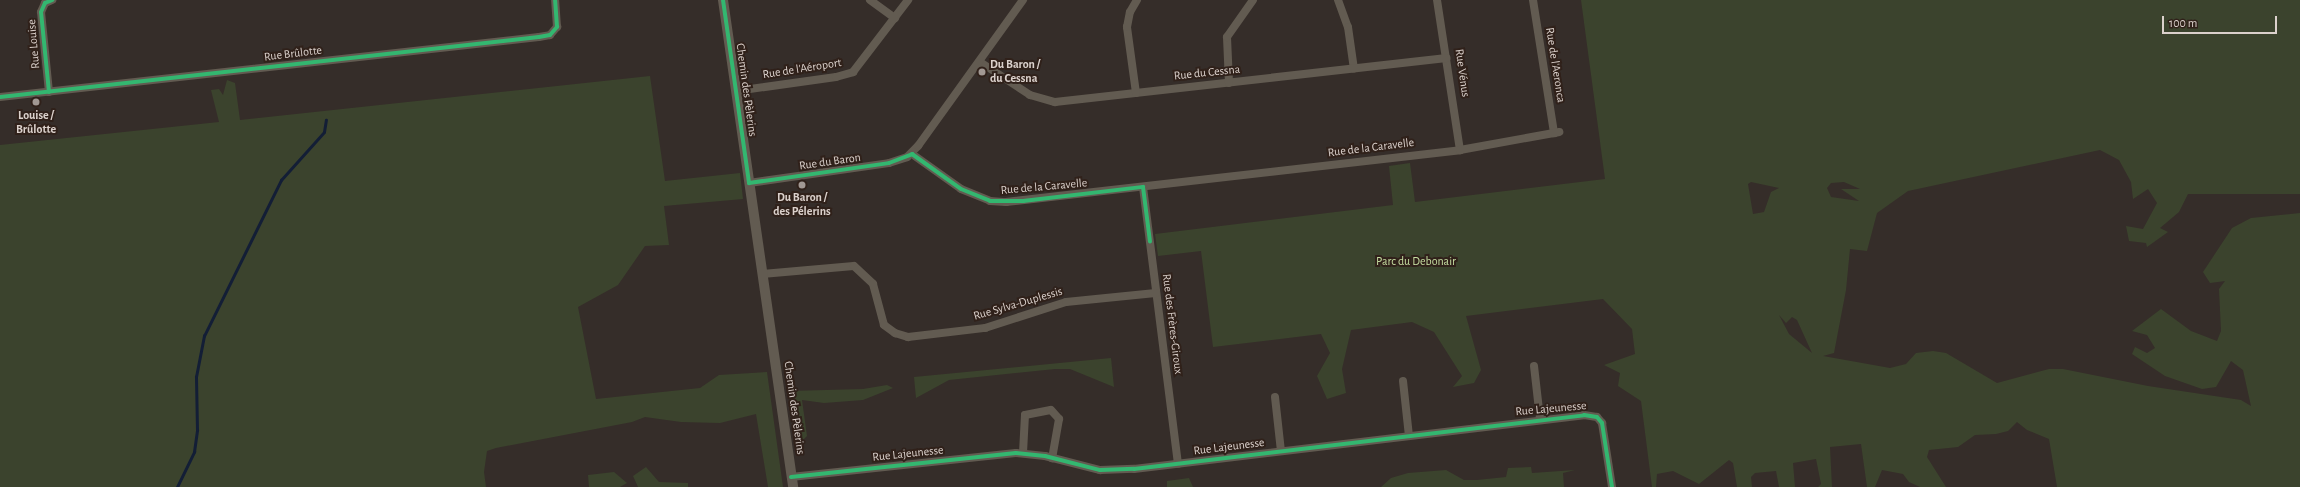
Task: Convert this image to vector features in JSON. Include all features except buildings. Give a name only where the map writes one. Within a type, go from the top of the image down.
[{"type":"street","name":"Rue Louise","points":[[49,92],[41,12],[45,3],[52,0]]},
{"type":"street","name":"Rue Brûlotte","points":[[0,97],[539,38],[550,35],[557,27],[555,0]]},
{"type":"street","name":"Chemin des Pèlerins","points":[[723,0],[792,482]]},
{"type":"street","points":[[870,0],[895,18]]},
{"type":"street","name":"Rue de l'Aéroport","points":[[736,91],[846,75],[859,67],[908,0]]},
{"type":"street","points":[[912,154],[980,62],[1023,0]]},
{"type":"street","points":[[1136,93],[1127,27],[1130,12],[1138,0]]},
{"type":"street","points":[[1229,83],[1225,55],[1227,37],[1253,0]]},
{"type":"street","points":[[1338,0],[1348,27],[1354,68]]},
{"type":"street","name":"Rue Vénus","points":[[1437,0],[1460,150]]},
{"type":"street","name":"Rue de l'Aeronca","points":[[1533,0],[1556,133]]},
{"type":"street","name":"Rue du Cessna","points":[[980,62],[1030,95],[1046,101],[1136,93],[1447,58]]},
{"type":"street","name":"Rue de la Caravelle","points":[[912,154],[961,189],[990,201],[1023,201],[1460,150],[1556,133]]},
{"type":"street","name":"Rue du Baron","points":[[749,183],[889,163],[912,154]]},
{"type":"street","name":"Rue des Frères-Giroux","points":[[1144,187],[1178,464]]},
{"type":"street","name":"Rue Sylva-Duplessis","points":[[762,274],[854,266],[873,284],[884,325],[895,333],[908,337],[985,328],[1066,302],[1156,293]]},
{"type":"street","name":"Rue Lajeunesse","points":[[1534,366],[1540,419]]},
{"type":"street","points":[[1403,381],[1408,436]]},
{"type":"street","name":"Rue Lajeunesse","points":[[1275,397],[1281,451]]},
{"type":"street","points":[[1023,453],[1025,415],[1050,410],[1059,420],[1052,458]]},
{"type":"street","name":"Rue Lajeunesse","points":[[792,482],[1023,453],[1052,458],[1100,470],[1178,464],[1584,414],[1597,417],[1604,430],[1612,487]]},
{"type":"green space","name":"Parc du Debonair","points":[[1581,0],[2300,0],[2300,194],[2188,194],[2179,212],[2160,228],[2168,232],[2147,247],[2146,243],[2129,241],[2126,226],[2143,229],[2157,203],[2148,189],[2133,199],[2131,182],[2119,160],[2100,150],[1908,191],[1877,213],[1867,251],[1850,249],[1846,290],[1834,353],[1823,356],[1890,368],[1906,364],[1916,353],[1933,351],[1946,353],[1997,383],[2049,369],[2063,369],[2148,386],[2241,400],[2251,406],[2243,370],[2231,361],[2216,387],[2202,389],[2165,376],[2132,354],[2135,347],[2147,353],[2155,348],[2147,335],[2132,331],[2161,309],[2191,331],[2217,341],[2221,331],[2219,289],[2225,281],[2210,283],[2203,272],[2232,228],[2251,218],[2300,213],[2300,487],[2057,487],[2049,439],[2027,430],[2017,422],[2008,431],[1996,434],[1975,435],[1958,447],[1929,450],[1927,457],[1946,487],[1920,487],[1909,482],[1903,474],[1882,470],[1875,487],[1867,487],[1861,444],[1830,447],[1832,487],[1818,487],[1821,484],[1816,459],[1793,463],[1795,487],[1779,487],[1776,471],[1755,473],[1751,477],[1752,487],[1737,487],[1733,463],[1729,460],[1699,484],[1673,471],[1657,474],[1656,487],[1652,487],[1641,401],[1618,386],[1620,373],[1604,365],[1635,354],[1632,329],[1603,299],[1466,316],[1481,370],[1474,383],[1453,387],[1462,376],[1434,332],[1412,322],[1351,330],[1342,369],[1346,393],[1327,399],[1317,376],[1330,353],[1321,334],[1213,347],[1201,251],[1158,256],[1155,234],[1393,205],[1389,166],[1410,163],[1415,202],[1605,179]],"holes":[[[1751,182],[1779,188],[1771,192],[1764,212],[1753,214],[1748,184]],[[1844,182],[1860,189],[1841,189],[1859,201],[1831,197],[1827,188],[1831,183]],[[1779,315],[1786,323],[1792,317],[1797,320],[1812,353],[1789,334]]]},
{"type":"green space","points":[[650,76],[665,181],[740,173],[743,199],[664,206],[669,245],[645,246],[618,285],[578,307],[596,399],[700,388],[719,375],[767,372],[783,487],[768,487],[756,414],[720,423],[681,422],[645,417],[632,422],[496,448],[487,451],[484,472],[486,487],[0,487],[0,145],[219,122],[211,90],[219,89],[223,95],[227,80],[235,83],[240,120]]},
{"type":"green space","points":[[1111,358],[1114,387],[1070,369],[1055,369],[949,380],[916,398],[914,377]]},
{"type":"green space","points":[[887,385],[893,388],[863,400],[824,403],[802,400],[807,436],[803,440],[795,434],[789,391],[863,389]]},
{"type":"green space","points":[[646,467],[659,482],[688,483],[688,487],[638,487],[633,476]]},
{"type":"green space","points":[[1531,467],[1532,473],[1575,470],[1563,473],[1564,487],[1381,487],[1391,478],[1408,473],[1446,470],[1464,480],[1477,480],[1506,477],[1508,468]]},
{"type":"green space","points":[[614,472],[627,483],[620,487],[589,487],[588,475]]},
{"type":"green space","points":[[1189,478],[1193,487],[1167,487],[1167,481]]},
{"type":"waterway","points":[[177,487],[194,452],[197,430],[196,377],[204,336],[281,180],[324,132],[326,120]]},
{"type":"cycle path","points":[[49,92],[41,12],[45,3],[52,0]]},
{"type":"cycle path","points":[[0,97],[539,37],[550,35],[557,27],[555,0]]},
{"type":"cycle path","points":[[723,0],[749,183],[889,163],[912,154],[961,189],[990,201],[1023,201],[1143,187],[1150,242]]},
{"type":"cycle path","points":[[791,477],[1016,453],[1045,456],[1100,470],[1134,469],[1584,415],[1597,417],[1602,423],[1612,487]]},
{"type":"place","name":"Du Baron / du Cessna","points":[[982,72]]},
{"type":"place","name":"Louise / Brûlotte","points":[[36,102]]},
{"type":"place","name":"Du Baron / des Pélerins","points":[[802,185]]}]
